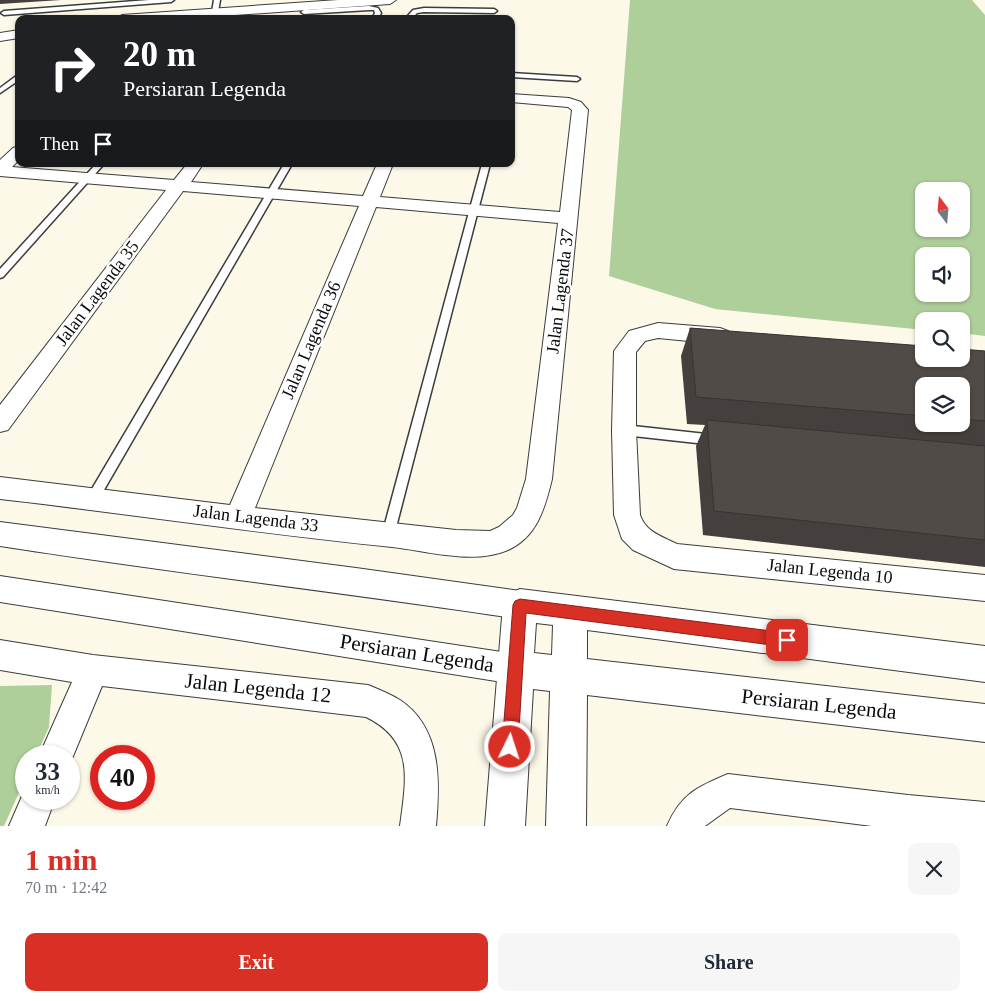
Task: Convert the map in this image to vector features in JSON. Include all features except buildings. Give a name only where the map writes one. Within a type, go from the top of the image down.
[{"type":"street","points":[[188,15],[390,0]]},
{"type":"street","points":[[221,13],[304,15]]},
{"type":"street","points":[[0,28],[15,26]]},
{"type":"street","points":[[0,37],[15,35]]},
{"type":"street","name":"Jalan Lagenda 37","points":[[511,535],[522,527],[530,513],[539,479],[580,110],[576,105],[569,102],[515,98]]},
{"type":"street","points":[[0,170],[15,155]]},
{"type":"street","name":"Jalan Lagenda 35","points":[[0,423],[193,167]]},
{"type":"street","name":"Jalan Lagenda 36","points":[[238,516],[384,167]]},
{"type":"street","points":[[0,170],[87,179],[569,218]]},
{"type":"street","name":"Jalan Legenda 10","points":[[737,337],[658,330],[637,336],[630,342],[625,351],[626,516],[632,531],[643,541],[674,556],[985,588]]},
{"type":"street","name":"Jalan Lagenda 33","points":[[0,488],[388,535],[476,543],[495,542],[511,535]]},
{"type":"street","points":[[0,534],[356,581],[570,613],[985,664]]},
{"type":"street","name":"Persiaran Legenda","points":[[0,589],[515,668],[985,723]]},
{"type":"street","points":[[505,826],[520,605]]},
{"type":"street","points":[[566,826],[570,613]]},
{"type":"street","name":"Jalan Legenda 12","points":[[0,655],[93,670],[368,701],[384,707],[399,717],[412,734],[421,762],[423,786],[418,826]]},
{"type":"street","points":[[61,745],[93,670]]},
{"type":"street","points":[[685,826],[687,820],[706,803],[728,791],[909,820],[985,820]]},
{"type":"street","points":[[27,826],[34,810]]},
{"type":"lane","points":[[4,13],[171,0]]},
{"type":"lane","points":[[304,15],[369,8],[376,9],[377,15]]},
{"type":"lane","points":[[412,15],[415,11],[424,10],[494,11]]},
{"type":"lane","points":[[515,75],[577,78]]},
{"type":"lane","points":[[0,91],[15,79]]},
{"type":"lane","points":[[0,275],[97,167]]},
{"type":"lane","points":[[93,498],[286,167]]},
{"type":"lane","points":[[388,535],[485,167]]},
{"type":"lane","points":[[624,430],[732,442]]},
{"type":"green space","points":[[630,0],[972,0],[985,15],[985,336],[970,334],[970,312],[915,312],[915,329],[715,309],[609,276]]},
{"type":"green space","points":[[52,685],[49,727],[41,745],[15,745],[15,802],[4,826],[0,826],[0,686]]},
{"type":"route","points":[[510,747],[520,605],[787,640]]}]
